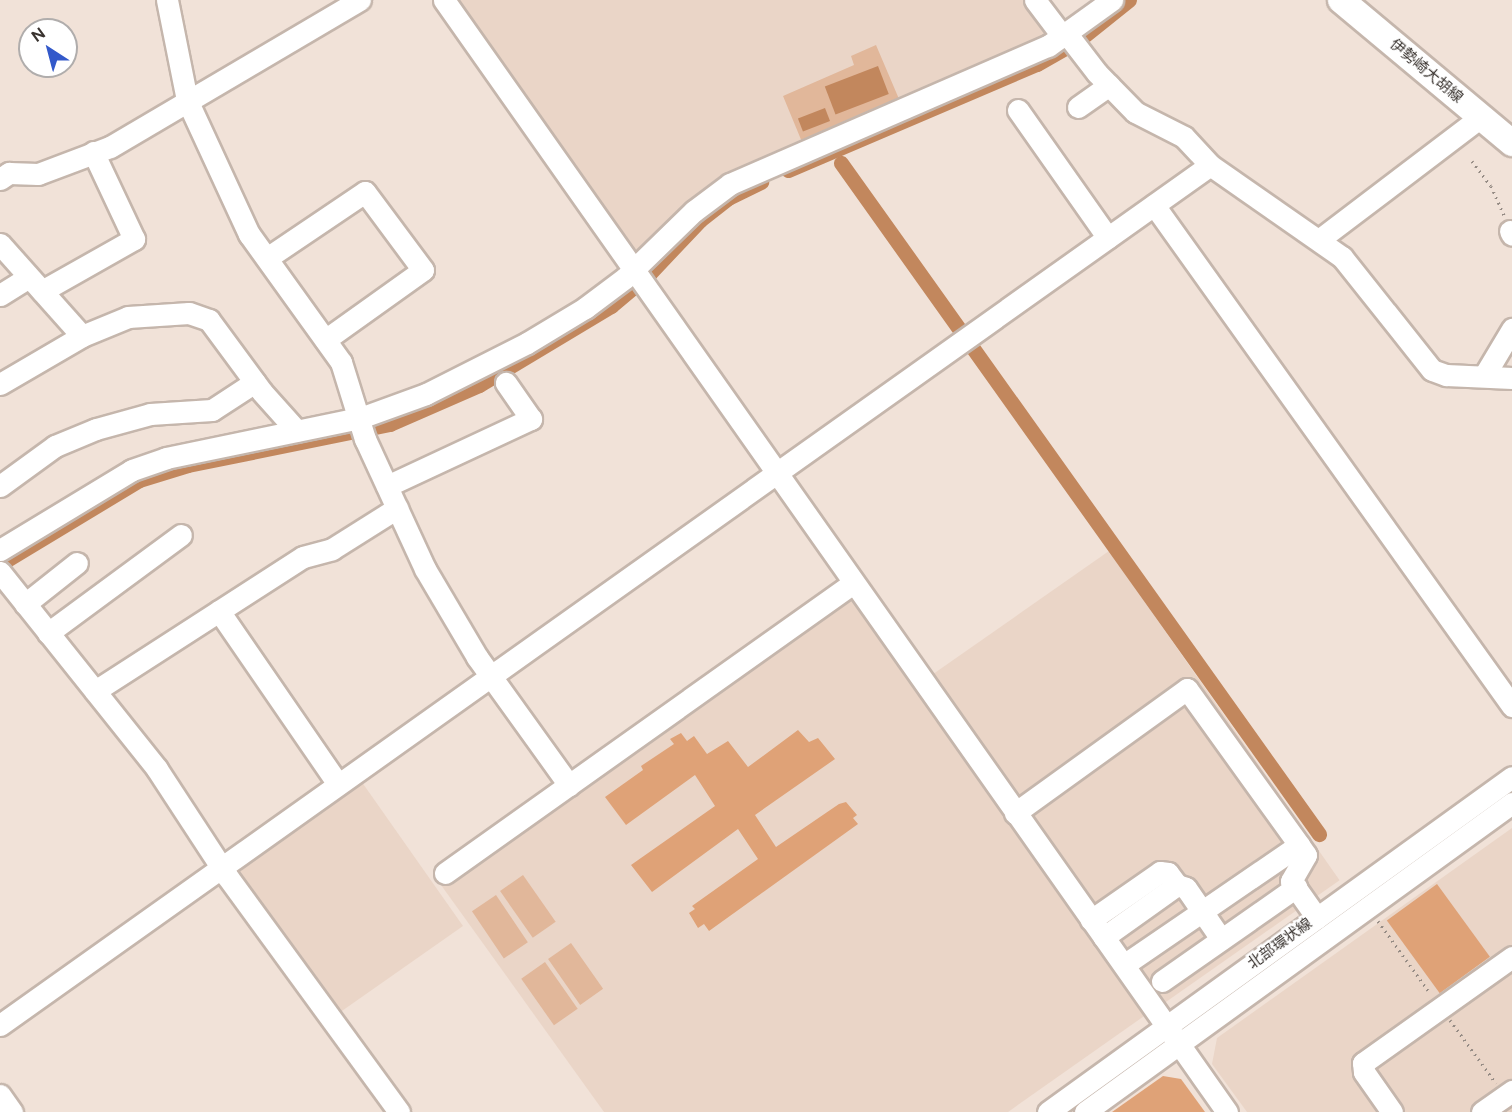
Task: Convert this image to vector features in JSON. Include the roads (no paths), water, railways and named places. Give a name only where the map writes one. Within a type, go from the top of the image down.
[{"type":"main road","name":"伊勢崎大胡線","points":[[1343,0],[1512,143]]},
{"type":"street","points":[[167,0],[187,100],[249,234],[341,363],[365,439],[425,569],[490,676],[569,785]]},
{"type":"street","points":[[0,179],[9,173],[38,174],[110,147],[360,0]]},
{"type":"street","points":[[444,0],[852,584],[1227,1112]]},
{"type":"street","points":[[1035,0],[1109,85],[1141,116],[1184,137],[1210,165],[1320,239],[1359,274],[1432,370],[1446,375],[1512,378]]},
{"type":"street","points":[[0,550],[132,470],[165,458],[360,418],[426,394],[527,343],[638,279],[694,211],[744,176],[1011,63],[1072,43],[1112,0]]},
{"type":"street","points":[[1078,107],[1109,85]]},
{"type":"street","points":[[1018,110],[1108,238]]},
{"type":"street","points":[[1320,239],[1481,117]]},
{"type":"street","points":[[0,295],[35,284],[134,239],[93,152]]},
{"type":"street","points":[[0,1025],[1210,165]]},
{"type":"street","points":[[267,258],[365,192],[423,270],[325,340]]},
{"type":"street","points":[[1154,205],[1512,706]]},
{"type":"street","points":[[0,244],[82,336]]},
{"type":"street","points":[[0,384],[82,336],[128,317],[189,313],[209,320],[255,382],[297,431]]},
{"type":"street","points":[[1484,376],[1512,329]]},
{"type":"street","points":[[0,486],[55,446],[96,429],[150,414],[212,410],[255,382]]},
{"type":"street","points":[[387,486],[531,419],[506,383]]},
{"type":"street","points":[[95,691],[303,557],[332,549],[397,508]]},
{"type":"street","points":[[48,633],[181,535]]},
{"type":"street","points":[[25,604],[77,563]]},
{"type":"street","points":[[0,572],[157,770],[222,868],[399,1112]]},
{"type":"street","points":[[445,873],[852,584]]},
{"type":"street","points":[[219,611],[338,784]]},
{"type":"street","points":[[1015,813],[1187,688],[1306,855],[1291,880],[1317,918]]},
{"type":"street","name":"北部環状線","points":[[1048,1112],[1512,777]]},
{"type":"street","name":"北部環状線","points":[[1085,1112],[1512,803]]},
{"type":"street","points":[[1124,965],[1201,910],[1299,845]]},
{"type":"street","points":[[1097,929],[1177,885],[1186,888],[1221,939]]},
{"type":"street","points":[[1162,981],[1296,887]]},
{"type":"street","points":[[1392,1112],[1364,1072],[1363,1063],[1512,957]]},
{"type":"street","points":[[1482,1112],[1512,1090]]},
{"type":"street","points":[[0,1095],[12,1112]]},
{"type":"waterway","points":[[788,170],[1037,64],[1079,40],[1129,0]]},
{"type":"waterway","points":[[841,163],[1319,834]]},
{"type":"waterway","points":[[0,564],[139,480],[188,465],[390,424],[479,385],[611,306],[649,274],[700,220],[728,198],[761,182]]}]
